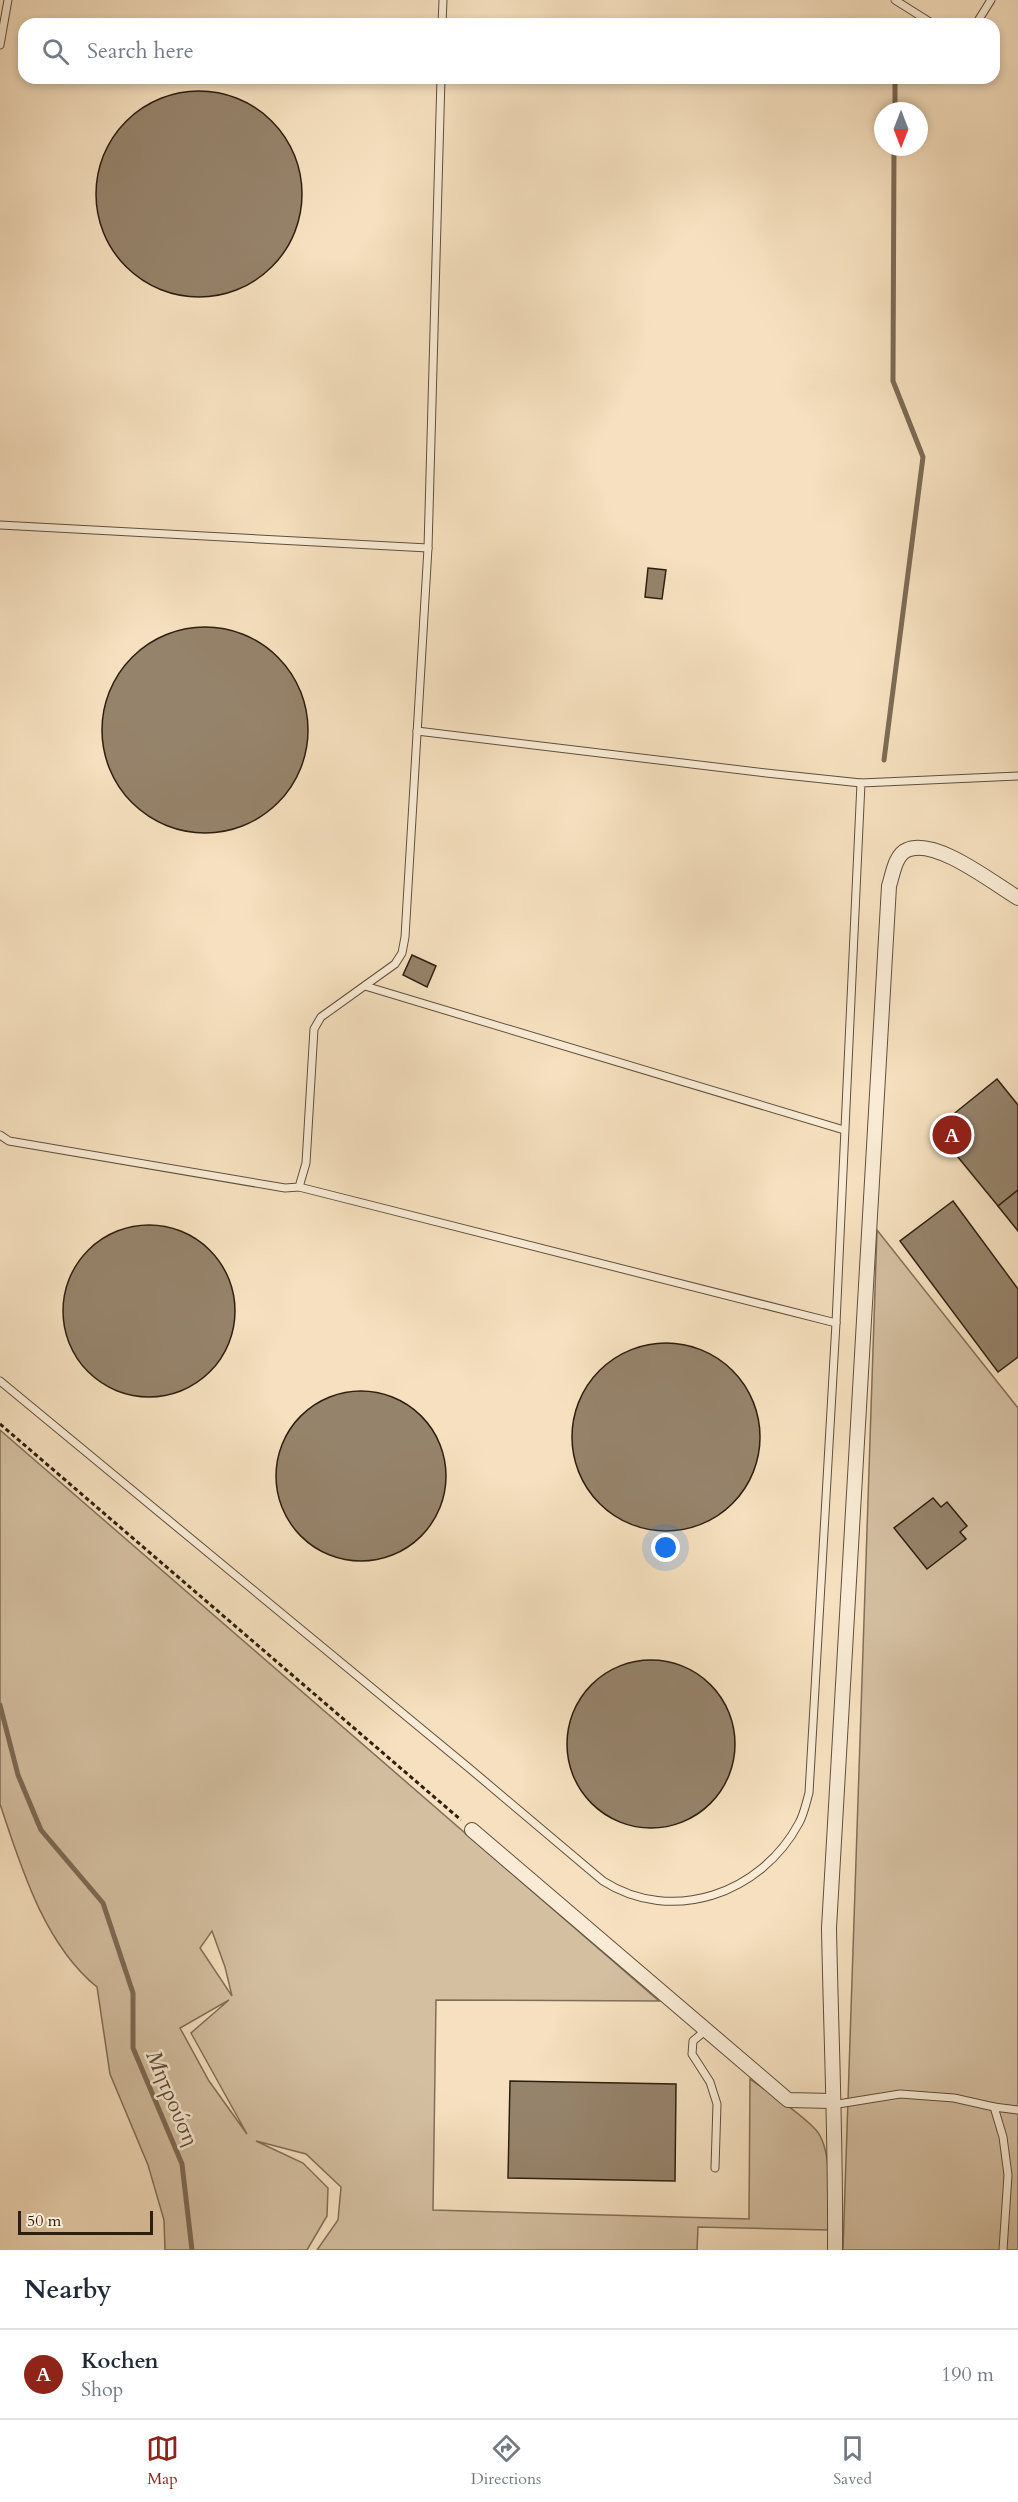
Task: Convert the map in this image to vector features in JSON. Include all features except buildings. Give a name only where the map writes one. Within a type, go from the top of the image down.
[{"type":"street","points":[[836,2250],[829,1928],[890,886],[896,861],[906,850],[926,846],[941,851],[1018,898]]},
{"type":"street","points":[[472,1830],[788,2100],[832,2103]]},
{"type":"lane","points":[[0,45],[8,0]]},
{"type":"lane","points":[[442,18],[443,0]]},
{"type":"lane","points":[[895,0],[924,18]]},
{"type":"lane","points":[[980,18],[991,0]]},
{"type":"lane","points":[[299,1187],[306,1163],[314,1029],[321,1017],[395,964],[403,945],[428,548],[441,84]]},
{"type":"lane","points":[[0,525],[428,548]]},
{"type":"lane","points":[[417,731],[861,783],[1018,776]]},
{"type":"lane","points":[[0,1381],[603,1881],[621,1893],[637,1898],[683,1901],[706,1898],[737,1887],[763,1868],[799,1822],[809,1793],[836,1323],[861,783]]},
{"type":"lane","points":[[365,986],[844,1130]]},
{"type":"lane","points":[[0,1135],[9,1141],[285,1188],[299,1187],[836,1323]]},
{"type":"lane","points":[[706,2030],[693,2041],[692,2054],[710,2082],[717,2104],[715,2168]]},
{"type":"lane","points":[[832,2103],[900,2094],[954,2098],[1018,2110]]},
{"type":"lane","points":[[994,2107],[1004,2137],[1008,2175],[1003,2250]]},
{"type":"path","points":[[0,1424],[472,1830]]},
{"type":"shaded area","points":[[877,1230],[1018,1408],[1018,2250],[843,2250]]},
{"type":"shaded area","points":[[0,1430],[659,2001],[436,2000],[433,2210],[749,2219],[750,2079],[801,2116],[822,2139],[829,2178],[828,2230],[698,2227],[697,2250],[317,2250],[338,2220],[341,2187],[306,2154],[256,2141],[303,2163],[328,2188],[327,2216],[307,2250],[165,2250],[164,2220],[148,2165],[110,2074],[97,1987],[62,1949],[36,1903],[0,1804]],"holes":[[[212,1931],[225,1967],[232,1996],[200,1948]],[[229,2000],[191,2033],[247,2134],[209,2081],[180,2028]]]},
{"type":"waterway","points":[[895,84],[895,102]]},
{"type":"waterway","points":[[884,760],[923,457],[893,381],[894,156]]},
{"type":"waterway","name":"Μητρούση","points":[[0,1705],[18,1775],[41,1830],[103,1903],[133,1993],[133,2048],[182,2164],[192,2250]]},
{"type":"place","name":"Kochen","points":[[952,1135]]}]
